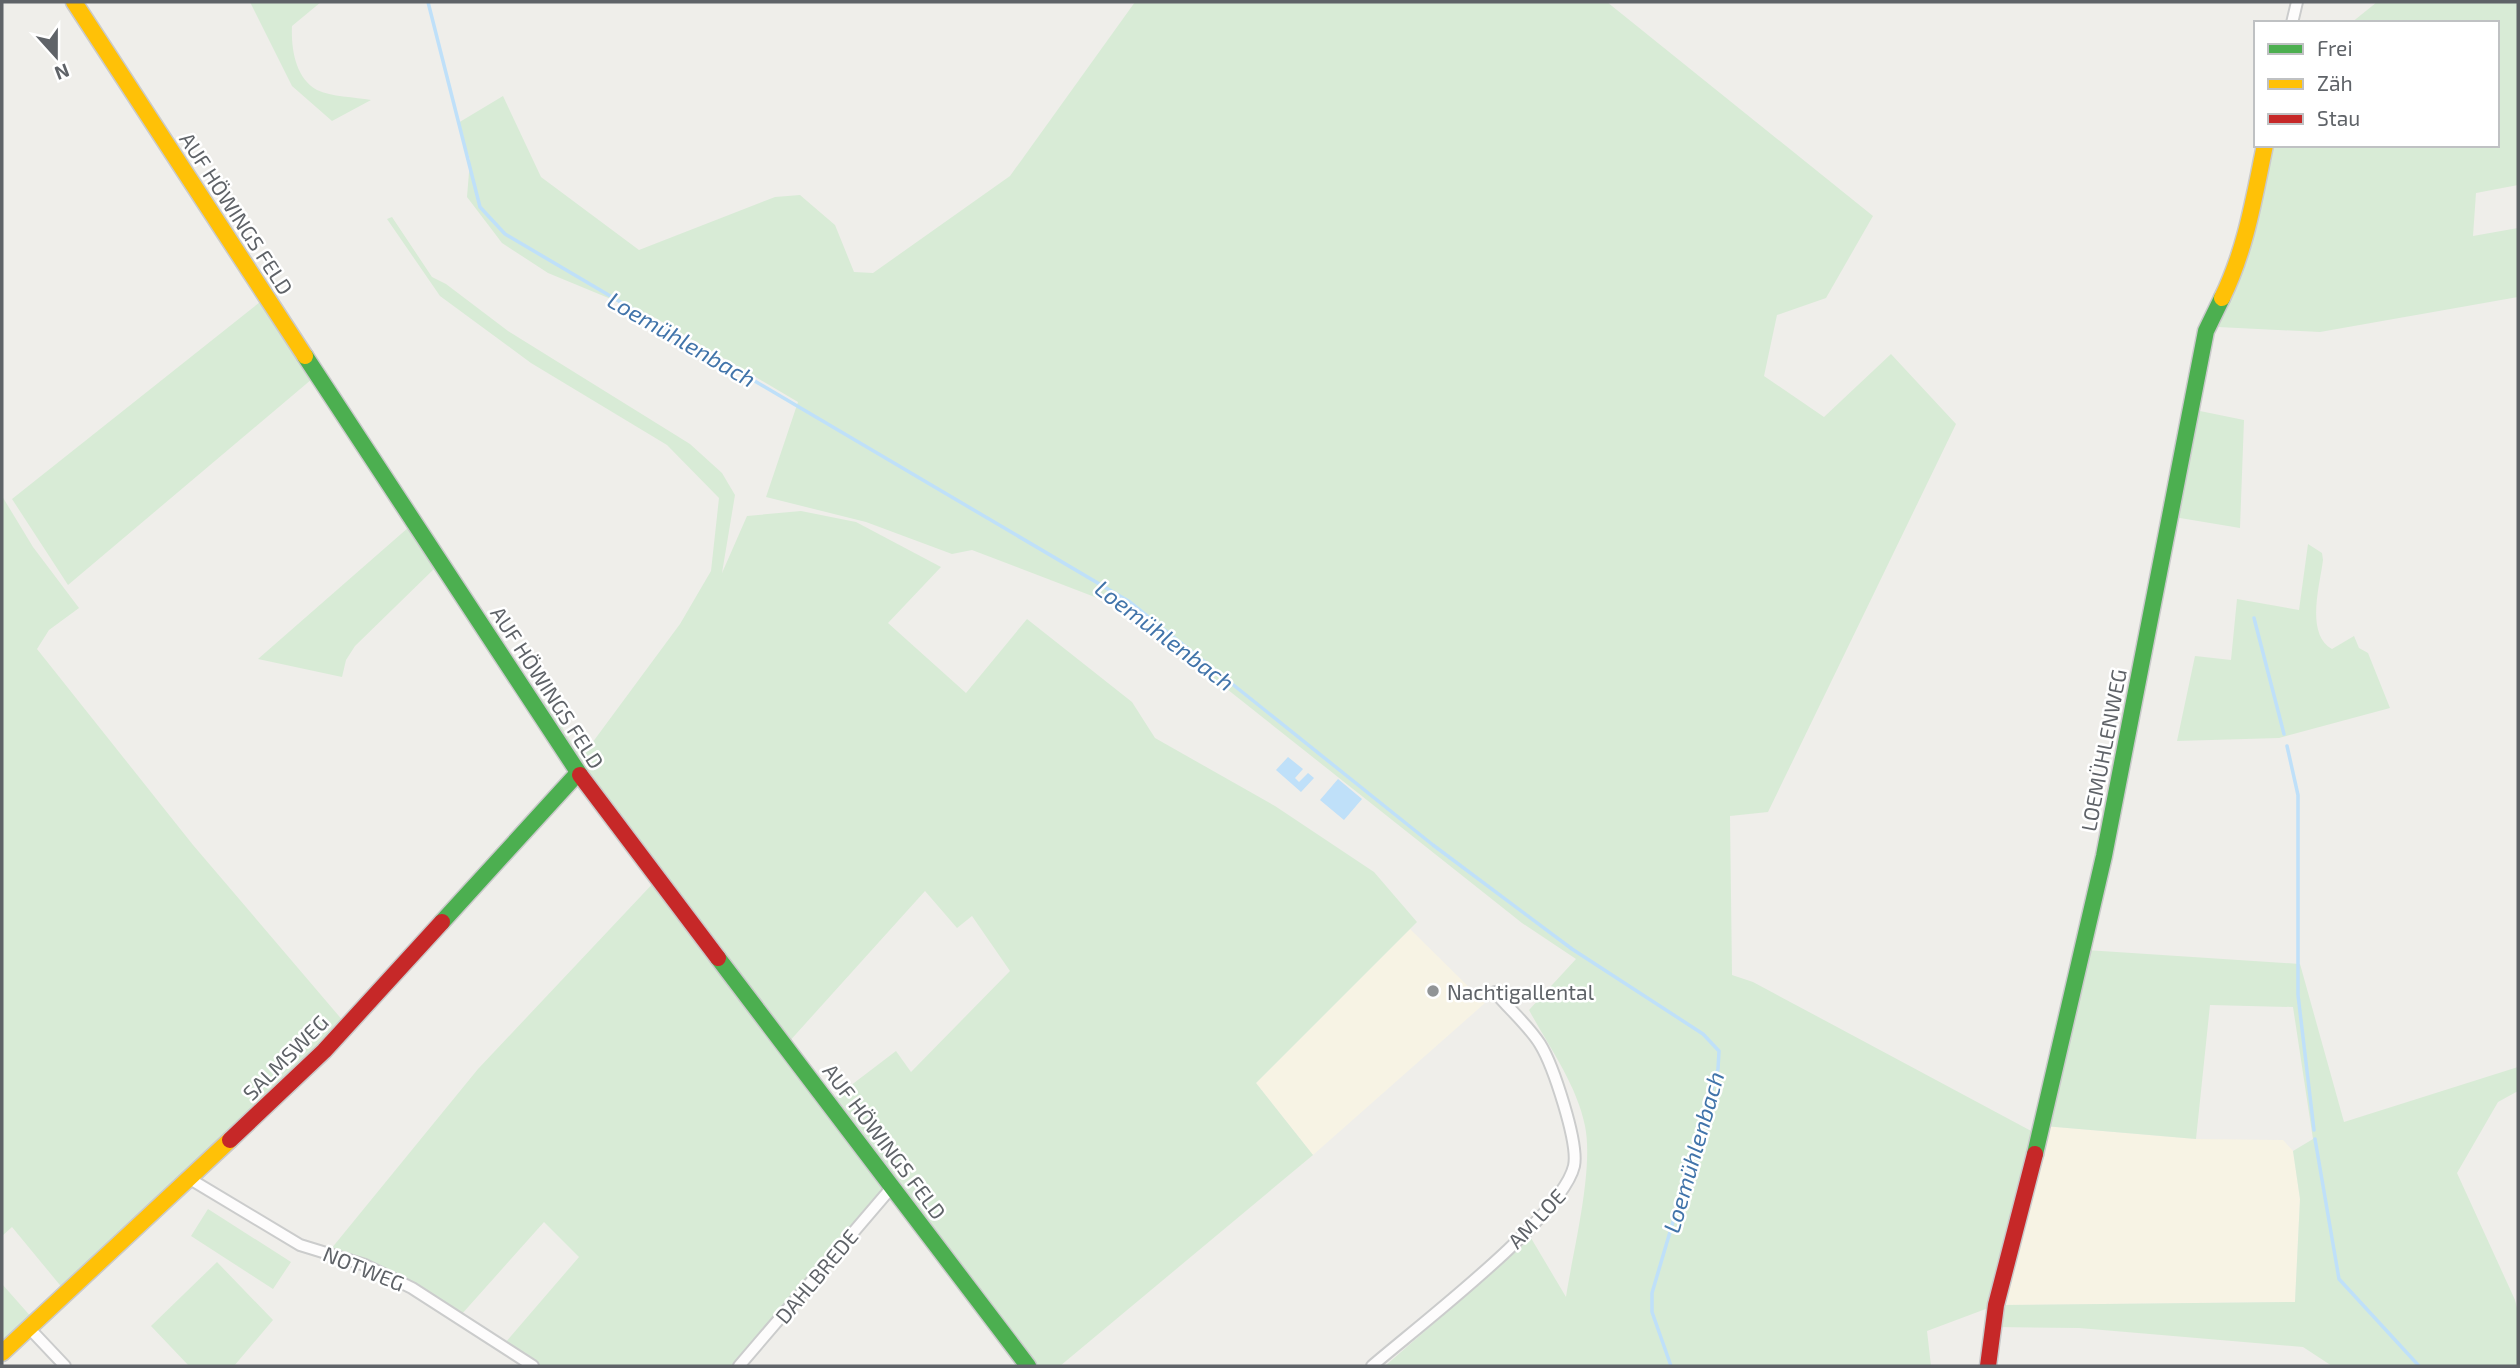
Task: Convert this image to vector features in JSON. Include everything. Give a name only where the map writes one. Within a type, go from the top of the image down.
[{"type":"street","name":"AUF HÖWINGS FELD","points":[[74,2],[578,773],[1028,1366]]},
{"type":"street","points":[[2292,21],[2297,2]]},
{"type":"street","name":"LOEMÜHLENWEG","points":[[1988,1366],[1996,1305],[2043,1122],[2104,856],[2206,331],[2238,264],[2247,236],[2264,147]]},
{"type":"street","name":"SALMSWEG","points":[[2,1353],[324,1051],[578,773]]},
{"type":"street","name":"AM LOE","points":[[1371,1366],[1536,1224],[1567,1186],[1575,1164],[1575,1137],[1541,1045],[1495,992]]},
{"type":"street","name":"NOTWEG","points":[[190,1179],[300,1245],[365,1265],[412,1288],[533,1366]]},
{"type":"street","name":"DAHLBREDE","points":[[739,1366],[892,1187]]},
{"type":"street","points":[[30,1329],[65,1366]]},
{"type":"shaded area","points":[[1410,929],[1485,1003],[1313,1155],[1256,1083]]},
{"type":"shaded area","points":[[2044,1126],[2196,1139],[2283,1140],[2293,1151],[2300,1199],[2295,1302],[2001,1305]]},
{"type":"green space","points":[[250,2],[321,2],[292,26],[292,44],[299,70],[317,90],[371,100],[332,121],[292,86]]},
{"type":"green space","points":[[1135,2],[1607,2],[1873,216],[1826,298],[1777,315],[1764,376],[1824,417],[1891,354],[1956,424],[1768,812],[1730,816],[1732,975],[1753,982],[2035,1133],[1991,1307],[1927,1331],[1931,1366],[1385,1366],[1531,1238],[1566,1297],[1585,1187],[1585,1126],[1576,1096],[1562,1066],[1529,1010],[1576,959],[1522,923],[1126,609],[972,550],[952,554],[866,522],[766,497],[798,402],[652,316],[548,273],[502,243],[467,197],[470,160],[458,123],[503,96],[541,177],[639,250],[775,197],[800,195],[835,225],[854,272],[873,273],[1010,176]]},
{"type":"green space","points":[[2377,2],[2518,2],[2518,185],[2476,193],[2473,236],[2518,228],[2518,297],[2320,332],[2218,327],[2211,321],[2239,264],[2269,147],[2499,147],[2499,21],[2353,21]]},
{"type":"green space","points":[[392,217],[432,277],[446,284],[508,331],[690,444],[722,473],[735,495],[722,573],[747,516],[801,511],[856,522],[941,567],[888,623],[966,693],[1027,619],[1132,702],[1155,738],[1275,806],[1374,872],[1417,922],[1256,1083],[1313,1155],[1060,1366],[1028,1366],[892,1187],[737,1366],[540,1366],[505,1343],[579,1257],[544,1222],[461,1315],[331,1249],[478,1069],[658,878],[651,878],[512,660],[556,717],[581,758],[680,624],[711,571],[719,498],[667,445],[531,363],[440,296],[387,219]],"holes":[[[925,891],[957,928],[972,916],[1010,971],[911,1072],[896,1051],[829,1102],[787,1044]]]},
{"type":"green space","points":[[260,302],[312,379],[68,585],[12,499]]},
{"type":"green space","points":[[2195,410],[2244,420],[2240,528],[2174,517]]},
{"type":"green space","points":[[2,496],[33,547],[79,608],[49,630],[37,649],[193,845],[344,1022],[64,1290],[12,1227],[2,1236]]},
{"type":"green space","points":[[409,527],[435,568],[355,646],[346,660],[342,677],[258,659]]},
{"type":"green space","points":[[2308,544],[2322,553],[2316,621],[2324,642],[2332,649],[2354,636],[2359,648],[2368,653],[2390,708],[2279,738],[2177,741],[2195,656],[2231,660],[2237,599],[2299,610]]},
{"type":"green space","points":[[2086,950],[2300,964],[2344,1122],[2518,1067],[2518,1091],[2498,1102],[2457,1173],[2515,1300],[2518,1312],[2518,1366],[2332,1366],[2303,1347],[2079,1328],[1996,1327],[2001,1305],[2295,1302],[2300,1199],[2293,1151],[2313,1139],[2293,1007],[2210,1005],[2196,1139],[2044,1126]]},
{"type":"green space","points":[[208,1209],[291,1262],[273,1289],[191,1236]]},
{"type":"green space","points":[[217,1262],[273,1320],[234,1366],[189,1366],[151,1326]]},
{"type":"green space","points":[[2,1284],[33,1319],[2,1344]]},
{"type":"water","points":[[1288,757],[1303,769],[1295,778],[1299,782],[1308,773],[1314,778],[1301,792],[1276,770]]},
{"type":"water","points":[[1338,779],[1362,799],[1344,820],[1320,800]]},
{"type":"waterway","name":"Loemühlenbach","points":[[428,2],[480,207],[505,234],[1130,602],[1433,845],[1572,949],[1703,1034],[1719,1051],[1718,1069],[1652,1293],[1652,1312],[1671,1366]]},
{"type":"waterway","points":[[2254,618],[2284,734]]},
{"type":"waterway","points":[[2287,746],[2298,795],[2298,995],[2314,1130]]},
{"type":"waterway","points":[[2315,1139],[2339,1279],[2419,1366]]},
{"type":"traffic: fast","points":[[2035,1154],[2104,856],[2206,331],[2222,298]]},
{"type":"traffic: fast","points":[[305,356],[580,775]]},
{"type":"traffic: fast","points":[[442,922],[578,773]]},
{"type":"traffic: fast","points":[[718,958],[1028,1366]]},
{"type":"traffic: slow","points":[[74,2],[305,356]]},
{"type":"traffic: slow","points":[[2222,298],[2243,242],[2265,147]]},
{"type":"traffic: slow","points":[[2,1353],[230,1140]]},
{"type":"traffic: jam","points":[[580,775],[718,958]]},
{"type":"traffic: jam","points":[[230,1140],[324,1051],[442,922]]},
{"type":"traffic: jam","points":[[1988,1366],[1996,1305],[2035,1154]]},
{"type":"place","name":"Nachtigallental","points":[[1433,991]]}]
